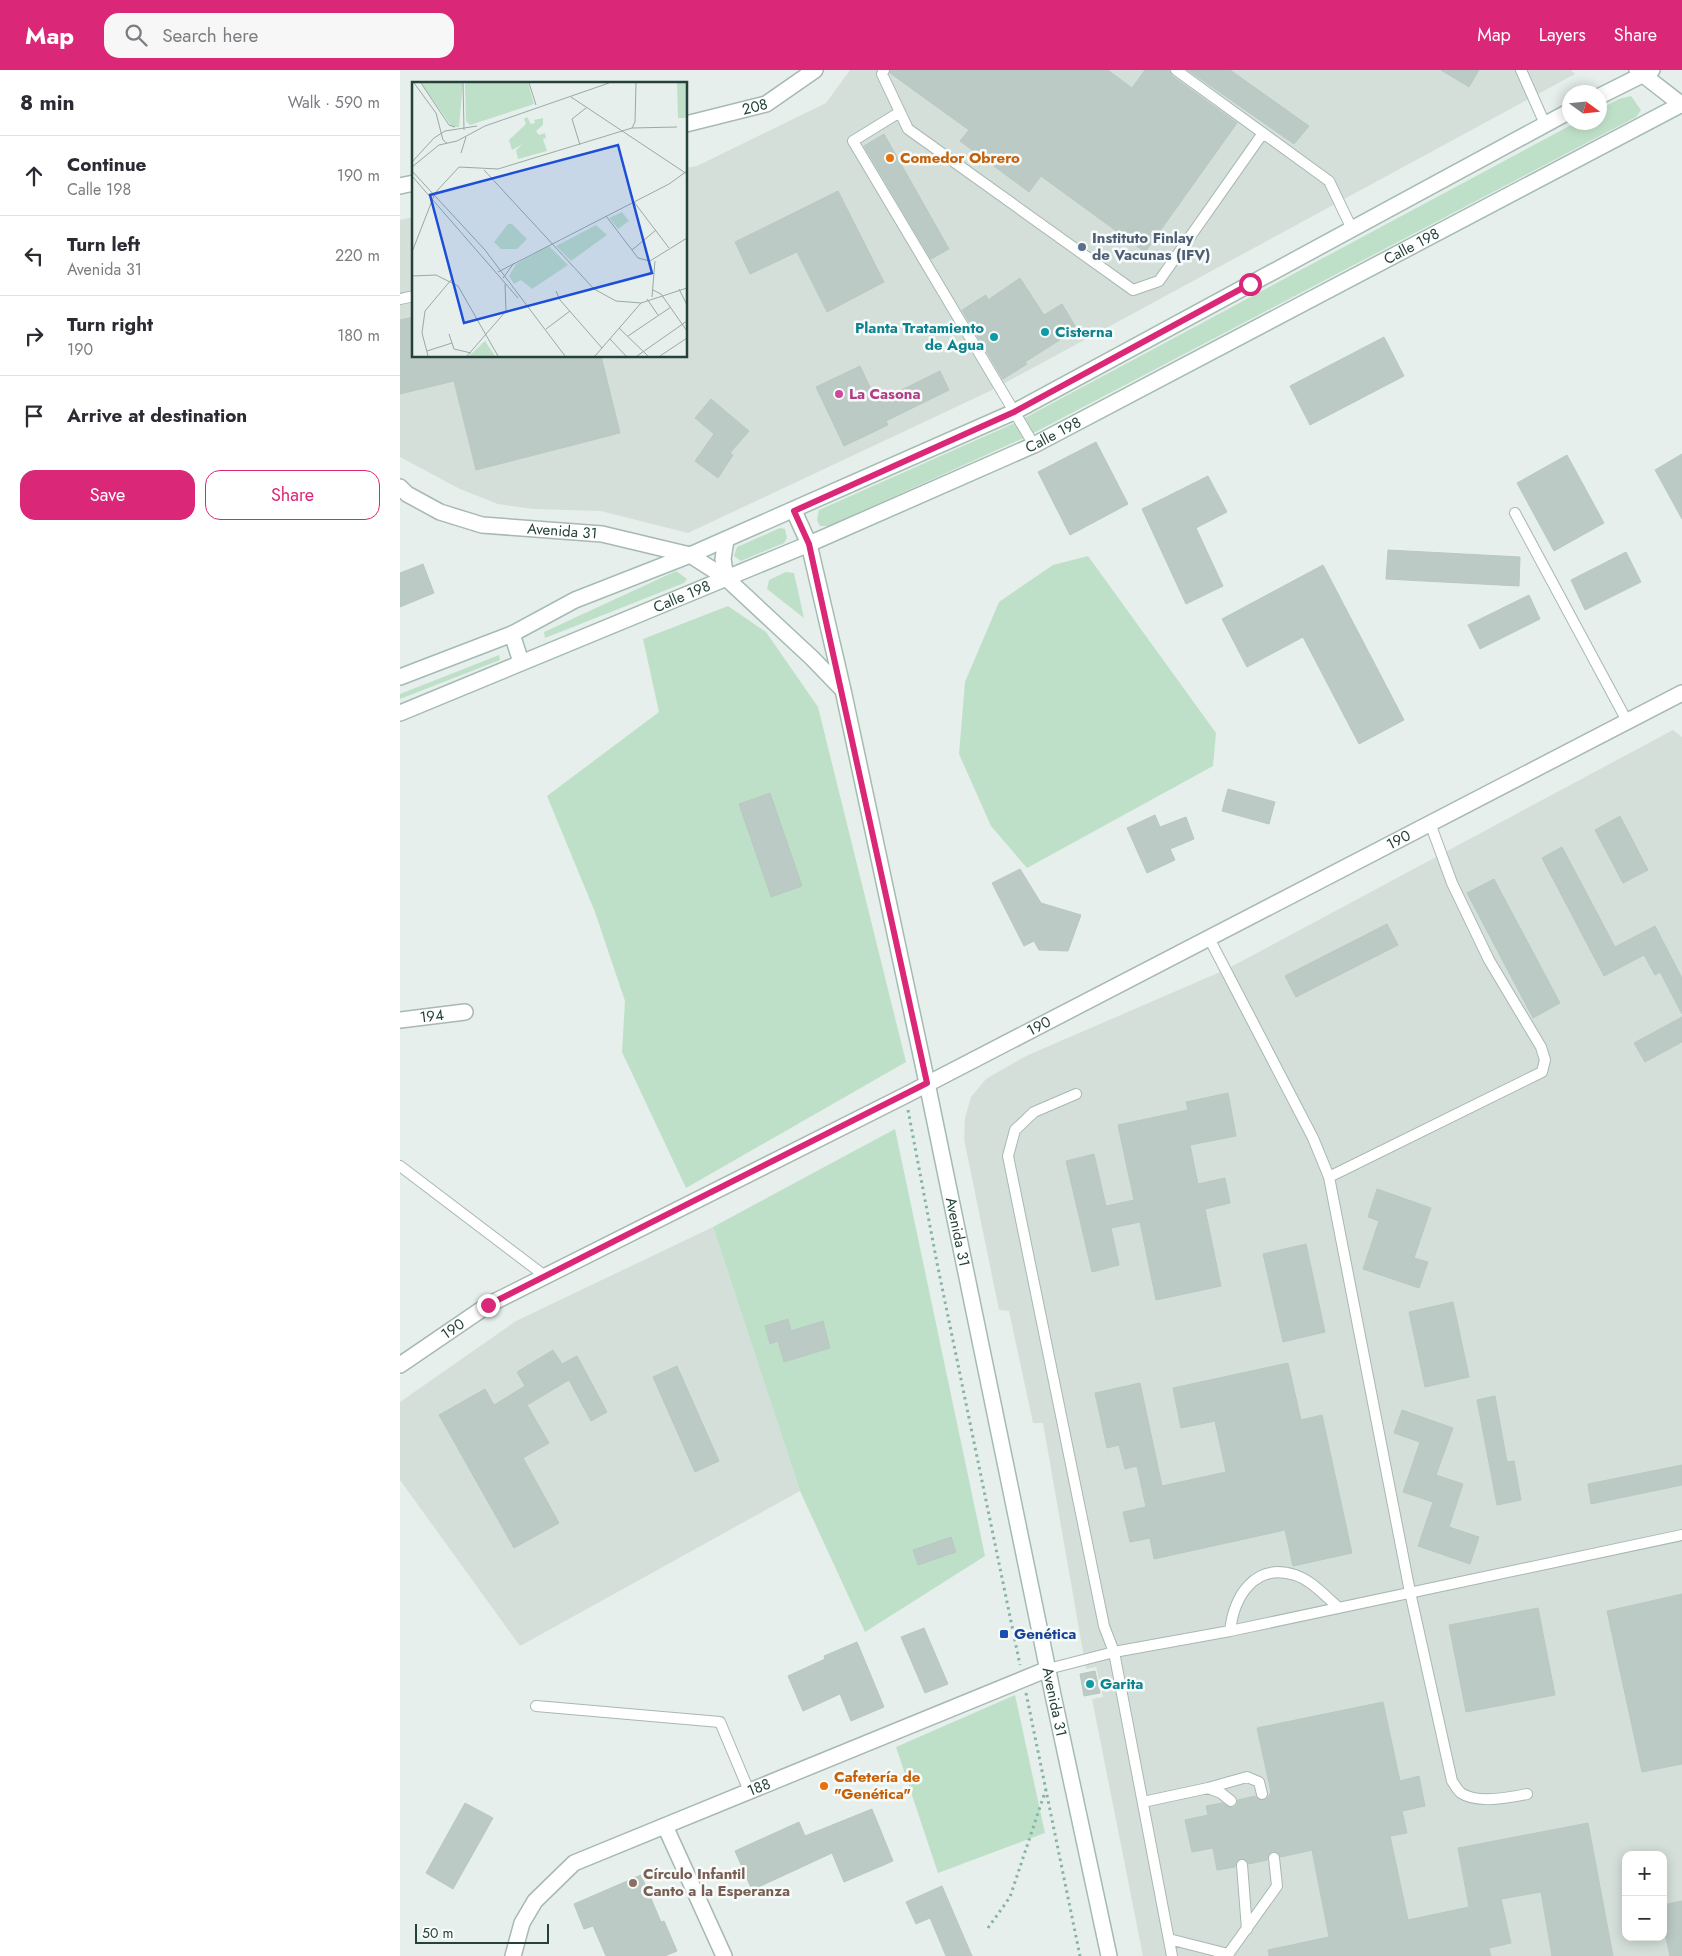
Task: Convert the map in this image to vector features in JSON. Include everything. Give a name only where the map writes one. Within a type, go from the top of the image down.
[{"type":"main road","name":"208","points":[[688,124],[766,104],[815,70]]},
{"type":"main road","points":[[1607,92],[1644,71],[1682,104]]},
{"type":"main road","name":"Calle 198","points":[[400,713],[809,544],[1034,445],[1682,104]]},
{"type":"main road","points":[[400,677],[512,634],[575,600],[690,556],[1014,412],[1562,116]]},
{"type":"main road","name":"Avenida 31","points":[[400,487],[407,494],[440,512],[482,525],[602,534],[690,556],[726,578],[812,658],[843,690]]},
{"type":"main road","name":"Avenida 31","points":[[794,511],[809,544],[843,690],[1109,1956]]},
{"type":"main road","points":[[726,540],[723,560],[726,578]]},
{"type":"main road","points":[[512,634],[521,662]]},
{"type":"main road","name":"190","points":[[400,1365],[488,1305],[906,1095],[1628,721],[1675,702],[1682,693]]},
{"type":"main road","name":"194","points":[[400,1020],[465,1012]]},
{"type":"main road","name":"188","points":[[513,1956],[522,1923],[535,1901],[574,1863],[1048,1669]]},
{"type":"main road","points":[[664,1826],[724,1956]]},
{"type":"lane","points":[[884,70],[882,74],[908,129],[1133,290],[1159,281],[1263,133]]},
{"type":"lane","points":[[1176,70],[1329,181],[1352,229]]},
{"type":"lane","points":[[1521,70],[1545,124]]},
{"type":"lane","points":[[900,112],[853,141],[1034,445]]},
{"type":"lane","points":[[1515,514],[1628,721]]},
{"type":"lane","points":[[1329,1177],[1542,1072],[1544,1060],[1541,1047],[1489,960],[1452,882],[1430,823]]},
{"type":"lane","points":[[1209,938],[1313,1138],[1329,1177],[1410,1592],[1452,1781],[1460,1792],[1468,1797],[1501,1800],[1527,1794]]},
{"type":"lane","points":[[1076,1094],[1034,1112],[1015,1130],[1008,1156],[1104,1626],[1114,1652],[1172,1956]]},
{"type":"lane","points":[[400,1166],[545,1276]]},
{"type":"lane","points":[[1048,1669],[1114,1652],[1230,1631],[1682,1535]]},
{"type":"lane","points":[[1230,1631],[1232,1611],[1245,1589],[1257,1577],[1277,1573],[1294,1575],[1308,1582],[1338,1607]]},
{"type":"lane","points":[[536,1706],[720,1722],[749,1791]]},
{"type":"lane","points":[[1142,1802],[1208,1788],[1247,1777],[1259,1782],[1262,1794]]},
{"type":"lane","points":[[1208,1788],[1220,1793],[1231,1801]]},
{"type":"lane","points":[[1169,1938],[1228,1955],[1277,1886],[1274,1858]]},
{"type":"lane","points":[[1242,1865],[1247,1929]]},
{"type":"path","points":[[906,1095],[937,1262],[1080,1956]]},
{"type":"path","points":[[988,1928],[1010,1898],[1046,1789]]},
{"type":"shaded area","points":[[850,70],[1571,70],[1575,74],[990,391],[688,533],[601,511],[533,509],[498,504],[460,489],[400,457],[400,220],[412,217],[412,358],[688,358],[688,168],[697,166],[826,103]]},
{"type":"shaded area","points":[[1673,730],[1682,737],[1682,1956],[1143,1956],[1092,1699],[1103,1697],[1096,1667],[1086,1669],[1043,1423],[1033,1423],[1009,1311],[999,1310],[964,1139],[965,1118],[971,1097],[986,1079],[1026,1056],[1227,969]]},
{"type":"shaded area","points":[[713,1227],[800,1491],[520,1646],[400,1480],[400,1402],[516,1321]]},
{"type":"green space","points":[[1631,96],[1641,110],[1636,117],[1026,437],[829,526],[820,526],[817,520],[819,510],[1019,421],[1562,130],[1607,130],[1607,105],[1619,99]]},
{"type":"green space","points":[[780,528],[785,529],[787,538],[784,543],[741,561],[734,556],[737,547]]},
{"type":"green space","points":[[1088,556],[1216,733],[1213,766],[1027,868],[991,826],[959,754],[965,682],[999,602],[1053,565]]},
{"type":"green space","points":[[676,571],[687,579],[684,583],[545,638],[544,632]]},
{"type":"green space","points":[[786,572],[794,573],[804,618],[767,589],[769,580]]},
{"type":"green space","points":[[728,606],[766,632],[818,707],[906,1062],[686,1188],[622,1052],[625,1001],[595,912],[547,796],[659,712],[643,639]]},
{"type":"green space","points":[[499,655],[500,660],[400,699],[400,694]]},
{"type":"green space","points":[[895,1129],[985,1556],[865,1632],[800,1491],[713,1227]]},
{"type":"green space","points":[[1015,1695],[1045,1833],[938,1873],[896,1747]]},
{"type":"building","points":[[891,70],[1108,70],[1132,88],[1145,70],[1169,70],[1172,76],[1237,123],[1145,252],[1041,176],[1029,192],[960,141],[969,130],[890,73]]},
{"type":"building","points":[[1188,70],[1230,70],[1309,126],[1294,144]]},
{"type":"building","points":[[1441,70],[1479,70],[1469,87]]},
{"type":"building","points":[[884,134],[949,249],[931,259],[864,146]]},
{"type":"building","points":[[838,191],[884,282],[827,312],[797,252],[750,274],[735,242]]},
{"type":"building","points":[[1020,278],[1044,315],[1062,304],[1077,329],[1025,362],[1027,364],[1003,379],[962,310],[986,295],[988,300]]},
{"type":"building","points":[[412,317],[412,358],[601,358],[620,433],[476,470],[454,381],[400,394],[400,320]]},
{"type":"building","points":[[1384,337],[1404,376],[1310,425],[1290,386]]},
{"type":"building","points":[[860,366],[877,402],[940,371],[949,390],[886,421],[888,425],[844,446],[816,387]]},
{"type":"building","points":[[711,399],[749,431],[730,453],[733,455],[718,478],[695,461],[714,434],[695,418]]},
{"type":"building","points":[[1096,442],[1128,504],[1070,535],[1038,472]]},
{"type":"building","points":[[1682,454],[1682,519],[1655,470]]},
{"type":"building","points":[[1567,455],[1604,523],[1554,551],[1517,483]]},
{"type":"building","points":[[1208,476],[1227,512],[1196,528],[1223,586],[1186,604],[1142,509]]},
{"type":"building","points":[[1388,550],[1520,557],[1519,586],[1386,579]]},
{"type":"building","points":[[1626,552],[1641,582],[1585,610],[1571,580]]},
{"type":"building","points":[[423,564],[434,593],[400,607],[400,573]]},
{"type":"building","points":[[1323,565],[1404,720],[1359,744],[1303,637],[1247,667],[1222,619]]},
{"type":"building","points":[[1529,595],[1540,619],[1480,649],[1468,625]]},
{"type":"building","points":[[1228,789],[1275,802],[1269,824],[1222,811]]},
{"type":"building","points":[[770,793],[802,886],[771,897],[739,804]]},
{"type":"building","points":[[1155,815],[1160,827],[1186,817],[1194,839],[1170,849],[1175,860],[1147,873],[1127,828]]},
{"type":"building","points":[[1620,816],[1648,870],[1623,883],[1595,830]]},
{"type":"building","points":[[1562,847],[1615,947],[1655,926],[1682,978],[1682,1014],[1660,972],[1655,975],[1644,955],[1604,976],[1542,858]]},
{"type":"building","points":[[1020,869],[1041,903],[1081,915],[1068,951],[1039,950],[1034,941],[1024,946],[992,883]]},
{"type":"building","points":[[1494,879],[1560,1003],[1533,1018],[1467,893]]},
{"type":"building","points":[[1387,924],[1398,945],[1296,997],[1285,976]]},
{"type":"building","points":[[1682,1017],[1682,1042],[1645,1062],[1634,1043]]},
{"type":"building","points":[[1228,1093],[1236,1136],[1190,1145],[1198,1184],[1225,1178],[1230,1203],[1205,1209],[1221,1286],[1156,1300],[1140,1222],[1111,1228],[1119,1265],[1092,1272],[1066,1161],[1094,1154],[1106,1206],[1134,1200],[1118,1125],[1188,1110],[1186,1102]]},
{"type":"building","points":[[1377,1189],[1431,1208],[1414,1258],[1428,1262],[1419,1288],[1363,1269],[1379,1221],[1368,1217]]},
{"type":"building","points":[[1306,1244],[1325,1332],[1283,1342],[1263,1254]]},
{"type":"building","points":[[1453,1302],[1469,1377],[1425,1387],[1409,1312]]},
{"type":"building","points":[[788,1319],[791,1331],[823,1321],[830,1348],[784,1362],[778,1341],[770,1344],[765,1326]]},
{"type":"building","points":[[553,1350],[562,1364],[577,1356],[607,1412],[591,1421],[569,1380],[527,1405],[549,1443],[523,1458],[559,1523],[514,1548],[439,1415],[485,1389],[494,1405],[525,1386],[517,1372]]},
{"type":"building","points":[[1288,1363],[1301,1420],[1322,1415],[1352,1553],[1293,1566],[1285,1530],[1154,1559],[1150,1538],[1130,1542],[1123,1512],[1146,1507],[1137,1466],[1125,1469],[1119,1445],[1107,1448],[1095,1393],[1140,1383],[1162,1486],[1226,1472],[1215,1421],[1181,1428],[1173,1388]]},
{"type":"building","points":[[677,1366],[719,1461],[695,1472],[653,1377]]},
{"type":"building","points":[[1495,1396],[1507,1462],[1514,1461],[1521,1500],[1497,1505],[1477,1400]]},
{"type":"building","points":[[1402,1410],[1453,1428],[1436,1475],[1463,1484],[1449,1527],[1479,1537],[1470,1564],[1418,1546],[1433,1502],[1403,1492],[1420,1442],[1394,1433]]},
{"type":"building","points":[[1682,1465],[1682,1485],[1591,1504],[1588,1484]]},
{"type":"building","points":[[951,1537],[956,1552],[918,1565],[913,1550]]},
{"type":"building","points":[[1682,1594],[1682,1764],[1642,1772],[1607,1611]]},
{"type":"building","points":[[1538,1608],[1555,1695],[1466,1712],[1449,1625]]},
{"type":"building","points":[[924,1628],[948,1684],[925,1693],[901,1637]]},
{"type":"building","points":[[857,1642],[884,1707],[851,1721],[840,1694],[803,1711],[788,1676],[825,1659],[824,1656]]},
{"type":"building","name":"Garita","points":[[1095,1671],[1100,1693],[1084,1696],[1080,1674]]},
{"type":"building","points":[[1383,1702],[1400,1781],[1419,1776],[1425,1806],[1402,1811],[1407,1833],[1390,1836],[1408,1920],[1469,1907],[1458,1848],[1588,1823],[1613,1956],[1552,1956],[1541,1892],[1501,1899],[1511,1943],[1489,1948],[1491,1956],[1269,1956],[1268,1950],[1329,1937],[1312,1850],[1281,1857],[1277,1852],[1273,1851],[1268,1855],[1267,1860],[1249,1864],[1245,1859],[1241,1858],[1236,1862],[1235,1867],[1217,1870],[1213,1848],[1192,1852],[1185,1820],[1208,1815],[1206,1806],[1222,1803],[1233,1808],[1237,1805],[1238,1800],[1255,1796],[1261,1801],[1267,1799],[1271,1792],[1257,1728]]},
{"type":"building","points":[[465,1803],[493,1818],[453,1889],[426,1873]]},
{"type":"building","points":[[872,1809],[893,1861],[844,1882],[832,1853],[752,1890],[735,1851],[799,1822],[805,1836]]},
{"type":"building","points":[[641,1875],[661,1922],[664,1921],[677,1951],[665,1956],[606,1956],[593,1926],[584,1929],[574,1904]]},
{"type":"building","points":[[942,1886],[972,1956],[946,1956],[930,1918],[916,1924],[906,1902]]},
{"type":"building","points":[[1682,1901],[1682,1956],[1670,1956],[1667,1941],[1667,1904]]},
{"type":"place","name":"Comedor Obrero","points":[[890,158]]},
{"type":"place","name":"Instituto Finlay de Vacunas (IFV)","points":[[1082,247]]},
{"type":"place","name":"Cisterna","points":[[1045,332]]},
{"type":"place","name":"Planta Tratamiento de Agua","points":[[994,337]]},
{"type":"place","name":"La Casona","points":[[839,394]]},
{"type":"place","name":"Genética","points":[[1004,1634]]},
{"type":"place","name":"Garita","points":[[1090,1684]]},
{"type":"place","name":"Cafetería de \"Genética\"","points":[[824,1786]]},
{"type":"place","name":"Círculo Infantil Canto a la Esperanza","points":[[633,1883]]},
{"type":"route","points":[[488,1305],[927,1083],[843,690],[809,544],[794,511],[1014,412],[1250,284]]}]
